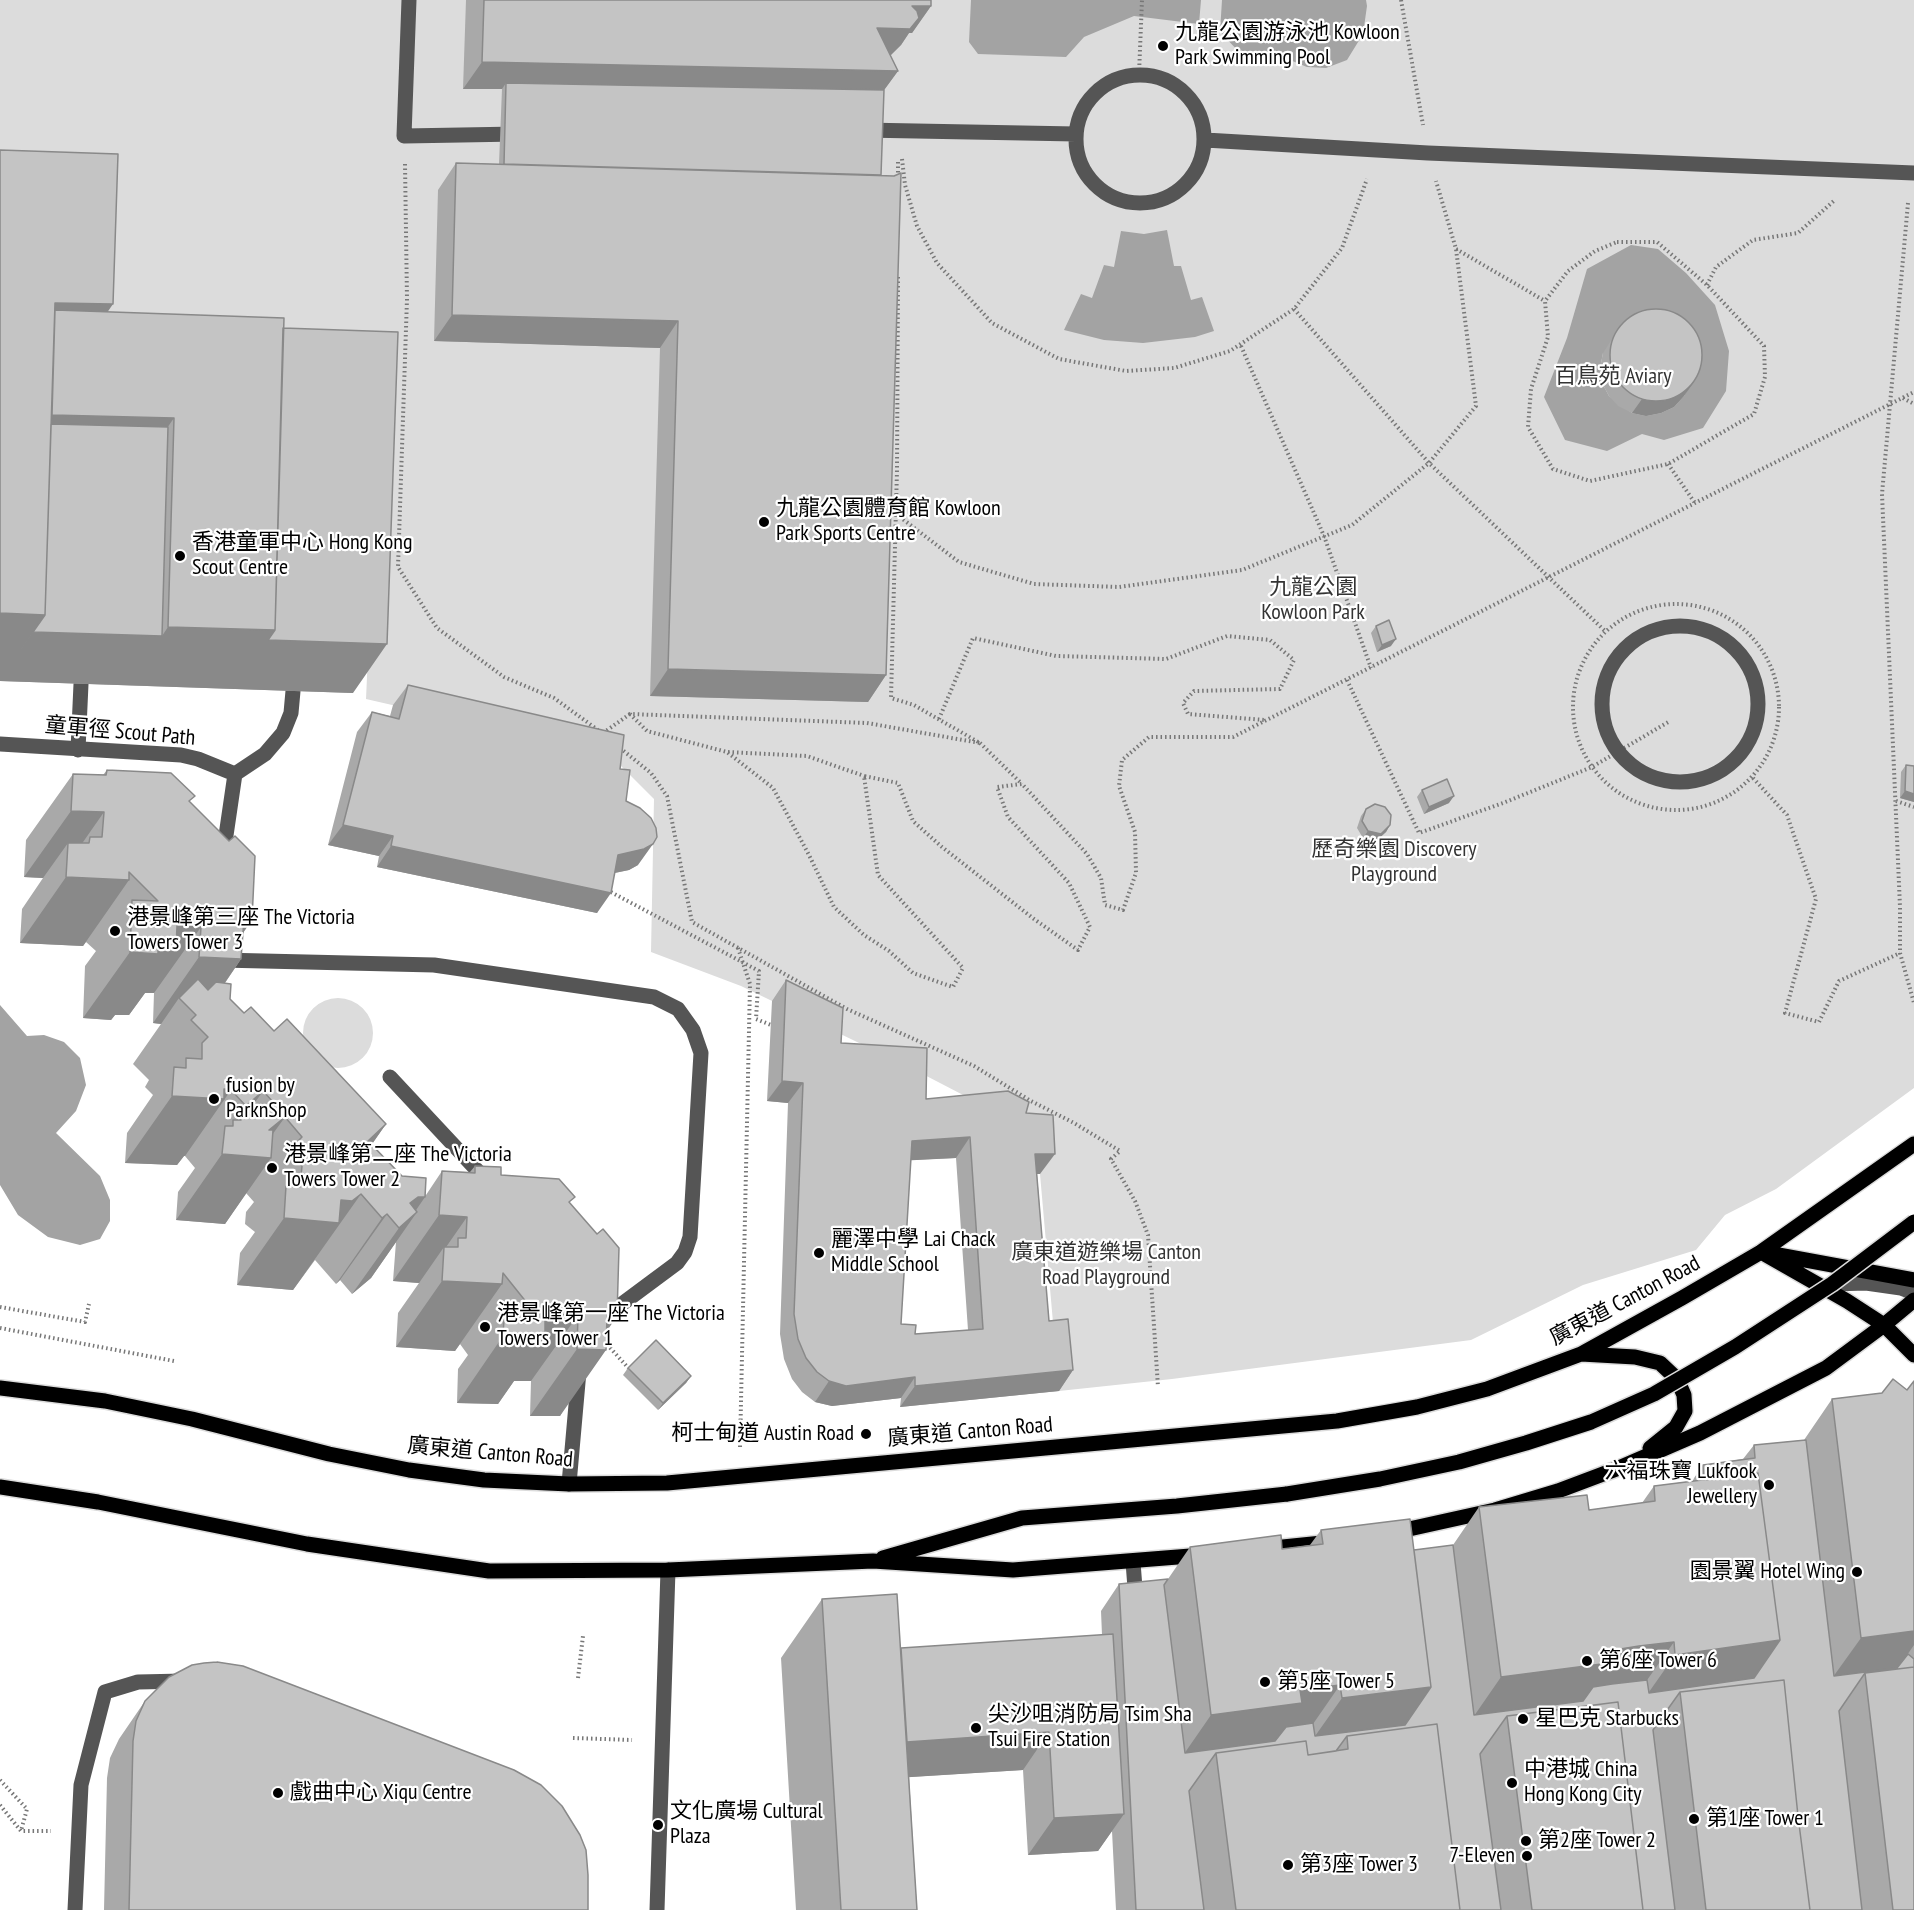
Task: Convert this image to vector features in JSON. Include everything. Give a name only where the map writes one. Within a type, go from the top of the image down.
[{"type":"main road","name":"廣東道 Canton Road","points":[[0,1388],[105,1401],[192,1419],[328,1454],[409,1470],[484,1480],[569,1484],[667,1483],[1337,1421],[1417,1407],[1487,1389],[1581,1354],[1761,1252],[1914,1144]]},
{"type":"main road","points":[[873,1561],[1022,1518],[1178,1506],[1287,1494],[1380,1479],[1459,1462],[1591,1422],[1654,1394],[1735,1347],[1832,1284],[1914,1222]]},
{"type":"main road","points":[[1761,1252],[1914,1280]]},
{"type":"main road","points":[[1761,1252],[1884,1325],[1914,1355]]},
{"type":"main road","points":[[1381,1534],[1413,1530],[1495,1510],[1558,1491],[1700,1433],[1826,1368],[1914,1300]]},
{"type":"main road","points":[[1581,1354],[1635,1356],[1660,1363],[1677,1379],[1684,1395],[1684,1411],[1676,1427],[1619,1468]]},
{"type":"main road","points":[[0,1487],[98,1502],[307,1544],[489,1571],[668,1570],[873,1561],[1013,1570],[1214,1554]]},
{"type":"main road","points":[[1248,1551],[1317,1550],[1349,1539]]},
{"type":"street","points":[[409,0],[404,136],[534,134]]},
{"type":"street","points":[[1140,68],[1179,86],[1193,101],[1202,120],[1205,140],[1202,161],[1192,179],[1177,194],[1158,202],[1137,204],[1117,200],[1099,190],[1086,174],[1077,155],[1076,134],[1080,116],[1089,99],[1103,86],[1140,68]]},
{"type":"street","points":[[851,130],[898,129],[1076,134]]},
{"type":"street","points":[[1205,140],[1428,153],[1912,173]]},
{"type":"street","points":[[1692,626],[1717,635],[1737,650],[1752,672],[1758,698],[1756,723],[1746,747],[1729,766],[1707,778],[1682,783],[1656,779],[1634,768],[1616,749],[1605,726],[1603,700],[1608,675],[1622,653],[1642,636],[1666,627],[1692,626]]},
{"type":"street","points":[[78,750],[81,684]]},
{"type":"street","points":[[221,872],[235,774],[265,754],[283,733],[291,713],[293,691]]},
{"type":"street","name":"童軍徑 Scout Path","points":[[0,744],[181,754],[235,774]]},
{"type":"street","points":[[202,960],[434,965],[654,997],[678,1009],[693,1030],[701,1053],[690,1236],[685,1252],[677,1263],[606,1316],[596,1332]]},
{"type":"street","points":[[390,1077],[495,1189]]},
{"type":"street","points":[[1832,1284],[1866,1283],[1901,1288],[1914,1293]]},
{"type":"street","points":[[569,1484],[582,1352]]},
{"type":"street","points":[[1133,1562],[1136,1607]]},
{"type":"street","points":[[657,1910],[668,1570]]},
{"type":"street","points":[[75,1910],[81,1785],[105,1692],[138,1683],[200,1681]]},
{"type":"path","points":[[1140,68],[1142,0]]},
{"type":"path","points":[[896,513],[959,562],[1034,584],[1119,587],[1242,570],[1352,525],[1429,463],[1476,406],[1456,249],[1428,153],[1401,0]]},
{"type":"path","points":[[898,129],[898,188]]},
{"type":"path","points":[[898,129],[904,185],[917,226],[937,263],[992,323],[1059,359],[1126,371],[1174,368],[1230,351],[1241,346],[1294,309],[1342,248],[1366,183],[1371,149]]},
{"type":"path","points":[[404,136],[407,310],[398,567],[437,628],[504,677],[554,698],[611,740]]},
{"type":"path","points":[[1912,173],[1882,494],[1896,801],[1900,953],[1914,1003]]},
{"type":"path","points":[[1707,285],[1716,267],[1753,240],[1798,234],[1829,207]]},
{"type":"path","points":[[1657,242],[1707,285],[1764,346],[1765,377],[1754,414],[1668,464],[1590,481],[1553,469],[1528,427],[1531,389],[1548,337],[1545,301],[1568,271],[1595,251],[1617,243],[1657,242]]},
{"type":"path","points":[[1456,249],[1545,301]]},
{"type":"path","points":[[898,270],[896,513],[891,698],[914,705],[980,743],[1088,854],[1101,878],[1105,905],[1123,910],[1136,873],[1135,831],[1119,786],[1122,760],[1149,737],[1233,737],[1914,392]]},
{"type":"path","points":[[1294,309],[1429,463],[1605,631]]},
{"type":"path","points":[[1241,346],[1324,536],[1371,668]]},
{"type":"path","points":[[1903,398],[1914,404]]},
{"type":"path","points":[[1668,464],[1695,503]]},
{"type":"path","points":[[1677,603],[1704,606],[1728,616],[1749,633],[1768,662],[1775,678],[1780,704],[1774,739],[1768,755],[1753,777],[1732,794],[1709,806],[1683,811],[1666,810],[1632,801],[1610,787],[1592,767],[1580,746],[1574,722],[1573,697],[1578,673],[1589,651],[1605,631],[1626,615],[1651,606],[1677,603]]},
{"type":"path","points":[[939,719],[973,638],[1056,656],[1166,659],[1227,636],[1270,640],[1294,660],[1280,689],[1194,691],[1183,703],[1188,714],[1267,720]]},
{"type":"path","points":[[1347,680],[1419,833],[1503,803],[1592,767],[1670,720]]},
{"type":"path","points":[[603,734],[630,714],[867,723],[980,743]]},
{"type":"path","points":[[630,714],[647,730],[727,752],[807,756],[870,778]]},
{"type":"path","points":[[619,747],[651,773],[667,796],[692,922],[847,1009],[974,1066],[1120,1151],[1111,1159],[1135,1201],[1148,1235],[1158,1387]]},
{"type":"path","points":[[727,752],[773,788],[834,907],[864,935],[889,951],[913,973],[953,987],[963,968],[878,875],[864,776],[898,783],[913,821],[942,847],[1034,919],[1078,950],[1090,927],[1069,883],[1008,816],[997,787],[1022,784]]},
{"type":"path","points":[[1753,777],[1787,815],[1816,899],[1785,1013],[1819,1022],[1839,981],[1900,953]]},
{"type":"path","points":[[1896,801],[1914,807]]},
{"type":"path","points":[[601,887],[759,972],[756,1019],[771,1025]]},
{"type":"path","points":[[737,947],[750,984],[739,1476]]},
{"type":"path","points":[[0,1307],[85,1322],[89,1304]]},
{"type":"path","points":[[0,1328],[174,1361]]},
{"type":"path","points":[[596,1332],[631,1371]]},
{"type":"path","points":[[578,1678],[583,1636]]},
{"type":"path","points":[[573,1738],[633,1740]]},
{"type":"path","points":[[0,1780],[27,1809],[21,1831]]},
{"type":"green space","name":"九龍公園 Kowloon Park","points":[[0,0],[1914,0],[1914,1088],[1776,1189],[1725,1215],[1696,1250],[1583,1285],[1471,1340],[1172,1379],[1059,1391],[1040,1174],[994,1111],[741,986],[651,952],[654,799],[610,755],[366,699],[380,388],[91,336],[0,192]]},
{"type":"green space","points":[[338,998],[351,1001],[363,1008],[370,1020],[373,1033],[370,1046],[363,1058],[351,1065],[338,1068],[325,1065],[313,1058],[306,1046],[303,1033],[306,1020],[313,1008],[325,1001]]},
{"type":"shaded area","points":[[971,0],[1201,0],[1199,24],[1134,16],[1084,37],[1066,57],[978,54],[969,42]]},
{"type":"shaded area","points":[[1222,0],[1366,0],[1367,6],[1363,34],[1347,60],[1326,68],[1307,67],[1285,58],[1261,59],[1242,55],[1220,32]]},
{"type":"shaded area","points":[[1167,230],[1174,266],[1181,266],[1191,300],[1202,297],[1214,331],[1195,337],[1143,343],[1104,340],[1064,330],[1081,294],[1092,298],[1104,265],[1114,267],[1121,231],[1144,234]]},
{"type":"shaded area","points":[[1631,245],[1658,249],[1686,273],[1715,305],[1729,351],[1726,391],[1703,428],[1664,440],[1642,434],[1607,451],[1565,440],[1544,397],[1567,338],[1587,269]],"holes":[[[1603,353],[1692,382],[1674,407],[1646,416],[1632,413],[1609,396],[1602,383],[1600,368]]]},
{"type":"shaded area","points":[[0,1005],[27,1036],[44,1035],[64,1042],[80,1058],[86,1085],[76,1111],[56,1133],[100,1176],[110,1200],[110,1221],[100,1239],[80,1245],[48,1237],[18,1215],[0,1185]]},
{"type":"building","points":[[484,0],[931,0],[931,6],[912,6],[919,18],[910,29],[877,28],[898,71],[482,62]]},
{"type":"building","points":[[506,83],[884,90],[881,175],[504,164]]},
{"type":"building","points":[[0,150],[118,154],[113,304],[55,303],[45,615],[0,613]]},
{"type":"building","name":"九龍公園體育館 Kowloon Park Sports Centre","points":[[456,163],[894,176],[901,173],[886,675],[668,669],[678,321],[452,315]]},
{"type":"building","points":[[1647,309],[1665,309],[1682,316],[1695,329],[1702,346],[1702,364],[1695,381],[1682,394],[1665,401],[1647,401],[1630,394],[1617,381],[1610,364],[1610,346],[1617,329],[1630,316]]},
{"type":"building","points":[[55,310],[284,318],[275,630],[168,627],[174,418],[52,415]]},
{"type":"building","points":[[283,328],[398,332],[387,644],[268,640],[275,630]]},
{"type":"building","points":[[51,424],[168,427],[162,636],[33,632],[45,615]]},
{"type":"building","points":[[1389,620],[1396,639],[1382,645],[1376,626]]},
{"type":"building","points":[[408,685],[624,735],[620,769],[630,770],[626,801],[640,808],[651,818],[657,837],[653,844],[644,849],[618,855],[611,893],[391,846],[393,836],[343,825],[372,712],[399,719]]},
{"type":"building","points":[[1906,765],[1914,766],[1914,794],[1905,791]]},
{"type":"building","points":[[107,770],[171,773],[195,796],[189,801],[229,841],[235,836],[255,856],[252,920],[244,919],[241,959],[199,957],[201,927],[177,926],[176,949],[158,948],[158,954],[130,952],[132,900],[158,901],[129,872],[129,880],[66,877],[68,843],[89,843],[90,837],[102,837],[104,812],[71,811],[73,774],[106,775]]},
{"type":"building","points":[[1447,779],[1454,796],[1429,807],[1422,790]]},
{"type":"building","points":[[1375,804],[1385,807],[1391,815],[1390,825],[1381,834],[1368,831],[1362,821],[1366,809]]},
{"type":"building","points":[[198,979],[208,990],[216,982],[231,984],[230,999],[244,1013],[251,1007],[274,1031],[287,1019],[386,1124],[368,1141],[402,1176],[426,1178],[425,1197],[418,1197],[410,1203],[417,1212],[399,1228],[387,1214],[382,1218],[361,1194],[352,1201],[341,1200],[339,1223],[284,1218],[286,1186],[300,1187],[302,1166],[292,1157],[293,1146],[302,1137],[285,1117],[269,1130],[273,1130],[271,1158],[222,1154],[225,1126],[233,1126],[233,1120],[241,1120],[241,1114],[259,1115],[274,1103],[263,1091],[246,1106],[231,1090],[224,1089],[224,1099],[172,1096],[174,1067],[186,1068],[186,1058],[202,1059],[202,1043],[208,1037],[191,1020],[196,1015],[179,998]]},
{"type":"building","points":[[786,980],[843,1008],[841,1043],[927,1048],[926,1099],[1008,1091],[1029,1102],[1026,1113],[1053,1115],[1055,1154],[1035,1154],[1049,1321],[1068,1319],[1073,1370],[915,1386],[915,1377],[846,1386],[829,1381],[817,1372],[806,1358],[798,1339],[794,1314],[803,1083],[782,1081]],"holes":[[[970,1137],[983,1329],[915,1334],[916,1325],[901,1324],[912,1141]]]},
{"type":"building","points":[[475,1166],[501,1167],[501,1175],[559,1179],[575,1197],[569,1202],[597,1234],[603,1229],[619,1248],[617,1316],[607,1316],[606,1350],[577,1349],[578,1315],[545,1314],[545,1337],[503,1336],[505,1302],[527,1303],[503,1273],[502,1284],[442,1281],[444,1247],[458,1247],[458,1238],[466,1238],[467,1217],[439,1215],[442,1171],[475,1173]]},
{"type":"building","points":[[656,1340],[691,1376],[663,1403],[628,1368]]},
{"type":"building","points":[[1893,1379],[1907,1390],[1914,1381],[1914,1631],[1861,1638],[1832,1399],[1882,1393]]},
{"type":"building","points":[[1806,1440],[1834,1676],[1897,1668],[1908,1654],[1914,1659],[1914,1667],[1865,1673],[1839,1711],[1862,1910],[1810,1910],[1784,1680],[1680,1692],[1653,1730],[1675,1910],[1643,1910],[1618,1702],[1507,1716],[1480,1754],[1501,1910],[1460,1910],[1437,1724],[1347,1736],[1336,1751],[1308,1755],[1306,1741],[1216,1753],[1189,1791],[1204,1910],[1136,1910],[1119,1584],[1168,1579],[1164,1585],[1185,1753],[1275,1741],[1286,1727],[1313,1723],[1315,1736],[1405,1725],[1431,1687],[1414,1550],[1453,1545],[1474,1715],[1583,1701],[1593,1687],[1612,1684],[1647,1680],[1649,1693],[1754,1678],[1780,1640],[1758,1473],[1704,1480],[1703,1465],[1755,1458],[1754,1445]]},
{"type":"building","points":[[1758,1473],[1780,1640],[1675,1655],[1674,1642],[1639,1646],[1608,1651],[1609,1663],[1501,1677],[1479,1507],[1587,1495],[1589,1510],[1655,1501],[1654,1486]]},
{"type":"building","points":[[1410,1519],[1431,1687],[1342,1698],[1340,1685],[1300,1690],[1302,1703],[1211,1715],[1190,1547],[1281,1535],[1282,1549],[1323,1544],[1321,1530]]},
{"type":"building","points":[[897,1594],[917,1910],[841,1910],[822,1599]]},
{"type":"building","points":[[1113,1634],[1124,1814],[1054,1818],[1049,1732],[907,1742],[901,1648]]},
{"type":"building","name":"戲曲中心 Xiqu Centre","points":[[217,1662],[243,1666],[514,1770],[541,1785],[562,1806],[580,1835],[586,1850],[588,1910],[129,1910],[133,1741],[136,1721],[145,1701],[169,1677],[192,1665]]},
{"type":"building","points":[[1914,1667],[1914,1910],[1893,1910],[1865,1673]]},
{"type":"building","points":[[1784,1680],[1810,1910],[1706,1910],[1680,1692]]},
{"type":"building","points":[[1618,1702],[1643,1910],[1532,1910],[1507,1716]]},
{"type":"building","points":[[1437,1724],[1460,1910],[1236,1910],[1216,1753],[1306,1741],[1308,1755],[1348,1749],[1347,1736]]},
{"type":"place","name":"九龍公園游泳池 Kowloon Park Swimming Pool","points":[[1163,46]]},
{"type":"place","name":"九龍公園體育館 Kowloon Park Sports Centre","points":[[764,522]]},
{"type":"place","name":"香港童軍中心 Hong Kong Scout Centre","points":[[180,556]]},
{"type":"place","name":"港景峰第三座 The Victoria Towers Tower 3","points":[[115,931]]},
{"type":"place","name":"fusion by ParknShop","points":[[214,1099]]},
{"type":"place","name":"港景峰第二座 The Victoria Towers Tower 2","points":[[272,1168]]},
{"type":"place","name":"麗澤中學 Lai Chack Middle School","points":[[819,1253]]},
{"type":"place","name":"港景峰第一座 The Victoria Towers Tower 1","points":[[485,1327]]},
{"type":"place","name":"柯士甸道 Austin Road","points":[[866,1434]]},
{"type":"place","name":"六福珠寶 Lukfook Jewellery","points":[[1769,1485]]},
{"type":"place","name":"園景翼 Hotel Wing","points":[[1857,1572]]},
{"type":"place","name":"第6座 Tower 6","points":[[1587,1661]]},
{"type":"place","name":"第5座 Tower 5","points":[[1265,1682]]},
{"type":"place","name":"星巴克 Starbucks","points":[[1523,1719]]},
{"type":"place","name":"尖沙咀消防局 Tsim Sha Tsui Fire Station","points":[[976,1728]]},
{"type":"place","name":"中港城 China Hong Kong City","points":[[1512,1783]]},
{"type":"place","name":"戲曲中心 Xiqu Centre","points":[[278,1793]]},
{"type":"place","name":"第1座 Tower 1","points":[[1694,1819]]},
{"type":"place","name":"文化廣場 Cultural Plaza","points":[[658,1825]]},
{"type":"place","name":"第2座 Tower 2","points":[[1526,1841]]},
{"type":"place","name":"7-Eleven","points":[[1527,1856]]},
{"type":"place","name":"第3座 Tower 3","points":[[1288,1865]]},
{"type":"park label","name":"百鳥苑 Aviary","points":[[1613,377]]},
{"type":"park label","name":"歷奇樂園 Discovery Playground","points":[[1394,862]]},
{"type":"park label","name":"廣東道遊樂場 Canton Road Playground","points":[[1106,1266]]}]
